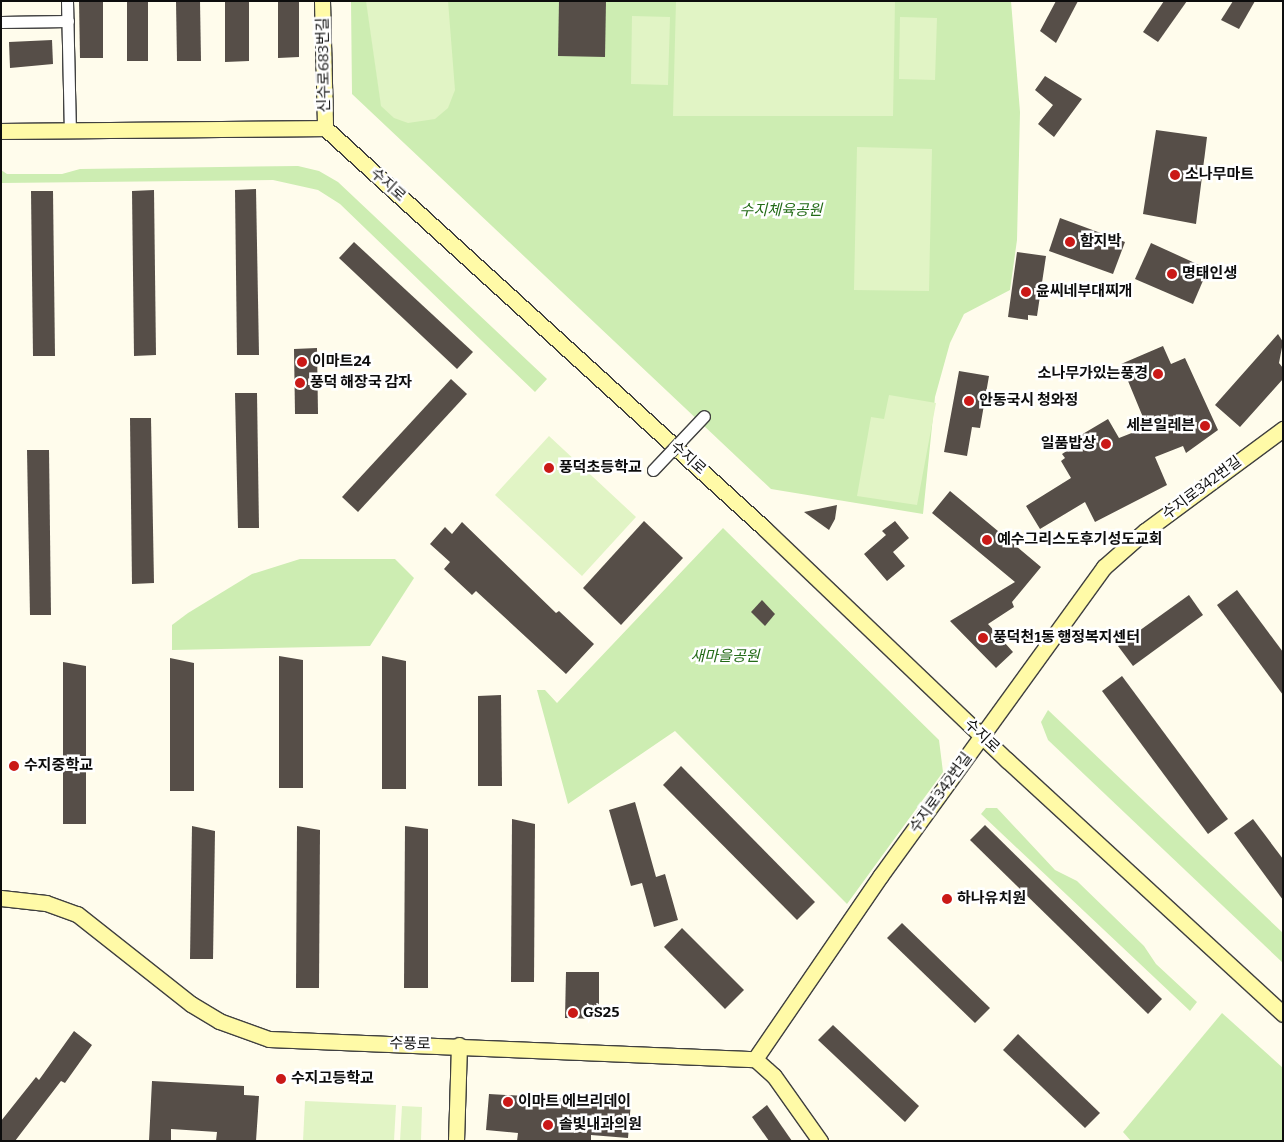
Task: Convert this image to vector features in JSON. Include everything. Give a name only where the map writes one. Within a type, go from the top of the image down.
[{"type":"street","points":[[67,1],[70,131]]},
{"type":"street","name":"신수로683번길","points":[[322,1],[325,128]]},
{"type":"street","points":[[1,22],[68,21]]},
{"type":"street","points":[[1,131],[325,128]]},
{"type":"street","name":"수지로","points":[[325,128],[765,529],[983,736],[1283,1014]]},
{"type":"street","points":[[653,470],[704,416]]},
{"type":"street","name":"수지로342번길","points":[[755,1059],[881,875],[1106,565],[1145,531],[1283,429]]},
{"type":"street","name":"수풍로","points":[[1,898],[46,903],[77,914],[191,1004],[219,1021],[258,1036],[305,1042],[459,1045],[755,1059]]},
{"type":"street","points":[[456,1141],[459,1045]]},
{"type":"street","points":[[755,1059],[774,1076],[820,1141]]},
{"type":"green space","name":"수지체육공원","points":[[351,1],[1011,1],[1020,112],[1017,240],[1010,290],[964,314],[950,343],[935,397],[923,514],[771,489],[352,94]]},
{"type":"green space","points":[[366,1],[448,1],[455,90],[448,108],[435,119],[408,123],[394,118],[381,106]]},
{"type":"green space","points":[[676,1],[895,1],[893,116],[673,116]]},
{"type":"green space","points":[[632,16],[670,17],[668,85],[631,84]]},
{"type":"green space","points":[[900,17],[937,18],[935,80],[899,79]]},
{"type":"green space","points":[[857,147],[932,149],[929,291],[854,290]]},
{"type":"green space","points":[[298,166],[319,171],[338,182],[547,379],[535,392],[340,204],[318,190],[273,180],[1,183],[1,170],[7,174],[62,174],[80,169]]},
{"type":"green space","points":[[889,395],[936,403],[917,505],[857,496],[871,417],[884,419]]},
{"type":"green space","points":[[549,436],[636,517],[582,576],[495,495]]},
{"type":"green space","name":"새마을공원","points":[[723,528],[939,740],[943,772],[847,904],[675,731],[568,804],[537,690],[545,690],[557,703]]},
{"type":"green space","points":[[300,559],[395,559],[414,578],[370,646],[172,650],[172,625],[188,613],[252,574]]},
{"type":"green space","points":[[1048,710],[1283,933],[1283,963],[1048,740],[1041,722]]},
{"type":"green space","points":[[986,808],[997,808],[1055,870],[1077,881],[1144,946],[1156,964],[1197,1002],[1190,1011],[981,814]]},
{"type":"green space","points":[[1222,1013],[1283,1068],[1283,1141],[1131,1141],[1123,1132]]},
{"type":"green space","points":[[305,1101],[396,1105],[394,1141],[303,1141]]},
{"type":"green space","points":[[402,1106],[422,1107],[421,1141],[400,1141]]},
{"type":"building","points":[[79,1],[103,1],[103,58],[80,58]]},
{"type":"building","points":[[127,1],[148,1],[148,61],[127,61]]},
{"type":"building","points":[[176,1],[200,1],[201,61],[177,61]]},
{"type":"building","points":[[225,1],[249,1],[249,61],[225,62]]},
{"type":"building","points":[[278,1],[299,1],[299,57],[278,58]]},
{"type":"building","points":[[559,1],[606,1],[605,57],[558,56]]},
{"type":"building","points":[[1056,1],[1078,1],[1056,43],[1040,31]]},
{"type":"building","points":[[1164,1],[1187,1],[1158,42],[1143,32]]},
{"type":"building","points":[[1233,1],[1255,1],[1239,29],[1221,20]]},
{"type":"building","points":[[52,40],[53,64],[10,68],[9,42]]},
{"type":"building","points":[[1045,76],[1082,99],[1054,137],[1038,124],[1053,105],[1035,90]]},
{"type":"building","name":"소나무마트","points":[[1156,130],[1207,137],[1196,224],[1143,214]]},
{"type":"building","points":[[256,189],[259,355],[237,355],[235,190]]},
{"type":"building","points":[[154,190],[156,355],[134,356],[132,191]]},
{"type":"building","points":[[31,191],[53,191],[55,356],[33,356]]},
{"type":"building","points":[[1060,218],[1125,242],[1113,274],[1049,251]]},
{"type":"building","points":[[354,242],[473,352],[457,369],[339,258]]},
{"type":"building","name":"명태인생","points":[[1151,243],[1208,269],[1193,304],[1135,279]]},
{"type":"building","name":"윤씨네부대찌개","points":[[1017,252],[1046,256],[1037,316],[1028,315],[1028,320],[1008,317]]},
{"type":"building","points":[[1278,334],[1283,342],[1279,363],[1283,368],[1283,379],[1240,427],[1215,405]]},
{"type":"building","points":[[1163,346],[1171,364],[1185,358],[1218,430],[1186,453],[1183,446],[1155,457],[1167,485],[1095,522],[1085,502],[1040,529],[1026,506],[1071,478],[1061,461],[1065,458],[1062,454],[1084,440],[1081,435],[1108,419],[1119,438],[1147,427],[1121,364]]},
{"type":"building","points":[[317,348],[318,414],[295,414],[294,349]]},
{"type":"building","name":"안동국시 청와정","points":[[959,371],[989,376],[980,428],[972,427],[967,456],[944,452]]},
{"type":"building","points":[[451,379],[467,394],[358,512],[342,497]]},
{"type":"building","points":[[235,393],[257,393],[259,528],[238,528]]},
{"type":"building","points":[[130,418],[151,418],[154,583],[132,584]]},
{"type":"building","points":[[27,450],[49,450],[51,615],[30,615]]},
{"type":"building","points":[[950,491],[1041,567],[1012,602],[1014,607],[988,624],[1013,652],[996,668],[950,621],[1015,582],[932,513]]},
{"type":"building","points":[[837,505],[835,519],[829,530],[804,512]]},
{"type":"building","points":[[644,521],[683,558],[621,625],[583,588]]},
{"type":"building","points":[[895,521],[909,538],[893,552],[905,566],[887,581],[864,554],[886,535],[882,531]]},
{"type":"building","points":[[462,522],[556,613],[559,611],[594,644],[566,674],[476,591],[472,595],[444,569],[450,562],[430,544],[445,527],[452,534]]},
{"type":"building","points":[[1237,590],[1283,652],[1283,695],[1217,605]]},
{"type":"building","points":[[1189,595],[1203,615],[1133,666],[1118,646]]},
{"type":"building","points":[[762,600],[775,614],[765,626],[751,612]]},
{"type":"building","points":[[279,656],[303,660],[303,788],[279,788]]},
{"type":"building","points":[[382,656],[406,661],[406,789],[382,789]]},
{"type":"building","points":[[170,658],[194,663],[194,791],[170,791]]},
{"type":"building","points":[[63,662],[86,666],[86,824],[63,824]]},
{"type":"building","points":[[1122,676],[1228,819],[1208,834],[1102,691]]},
{"type":"building","points":[[501,695],[502,786],[478,786],[478,696]]},
{"type":"building","points":[[681,766],[815,902],[797,920],[663,785]]},
{"type":"building","points":[[635,802],[656,877],[665,874],[678,920],[654,927],[642,883],[631,886],[609,810]]},
{"type":"building","points":[[512,819],[535,824],[534,982],[511,982]]},
{"type":"building","points":[[1253,819],[1283,859],[1283,900],[1234,833]]},
{"type":"building","points":[[985,825],[1162,999],[1148,1014],[970,840]]},
{"type":"building","points":[[192,826],[215,831],[213,959],[190,959]]},
{"type":"building","points":[[297,826],[320,830],[319,988],[296,988]]},
{"type":"building","points":[[405,826],[428,829],[428,988],[404,988]]},
{"type":"building","points":[[902,923],[990,1008],[975,1023],[887,938]]},
{"type":"building","points":[[682,928],[744,990],[725,1009],[664,947]]},
{"type":"building","points":[[566,972],[599,972],[599,1019],[565,1018]]},
{"type":"building","points":[[833,1025],[919,1106],[905,1122],[818,1040]]},
{"type":"building","points":[[74,1031],[92,1045],[65,1083],[61,1081],[15,1141],[1,1141],[1,1121],[36,1077],[39,1080]]},
{"type":"building","points":[[1018,1034],[1100,1113],[1085,1128],[1003,1050]]},
{"type":"building","points":[[152,1081],[244,1086],[244,1095],[259,1096],[256,1141],[216,1141],[217,1132],[171,1129],[171,1141],[149,1141]]},
{"type":"building","points":[[489,1094],[631,1102],[628,1138],[591,1135],[591,1141],[517,1141],[518,1133],[486,1130]]},
{"type":"building","points":[[767,1105],[792,1141],[769,1141],[752,1117]]},
{"type":"place","name":"소나무마트","points":[[1175,175]]},
{"type":"place","name":"함지박","points":[[1070,242]]},
{"type":"place","name":"명태인생","points":[[1172,274]]},
{"type":"place","name":"윤씨네부대찌개","points":[[1026,292]]},
{"type":"place","name":"이마트24","points":[[302,362]]},
{"type":"place","name":"소나무가있는풍경","points":[[1158,374]]},
{"type":"place","name":"풍덕 해장국 감자","points":[[300,383]]},
{"type":"place","name":"안동국시 청와정","points":[[969,401]]},
{"type":"place","name":"세븐일레븐","points":[[1205,426]]},
{"type":"place","name":"일품밥상","points":[[1106,444]]},
{"type":"place","name":"풍덕초등학교","points":[[549,468]]},
{"type":"place","name":"예수그리스도후기성도교회","points":[[987,540]]},
{"type":"place","name":"풍덕천1동 행정복지센터","points":[[983,638]]},
{"type":"place","name":"수지중학교","points":[[14,766]]},
{"type":"place","name":"하나유치원","points":[[947,899]]},
{"type":"place","name":"GS25","points":[[573,1013]]},
{"type":"place","name":"수지고등학교","points":[[281,1079]]},
{"type":"place","name":"이마트 에브리데이","points":[[508,1102]]},
{"type":"place","name":"솔빛내과의원","points":[[548,1125]]}]
